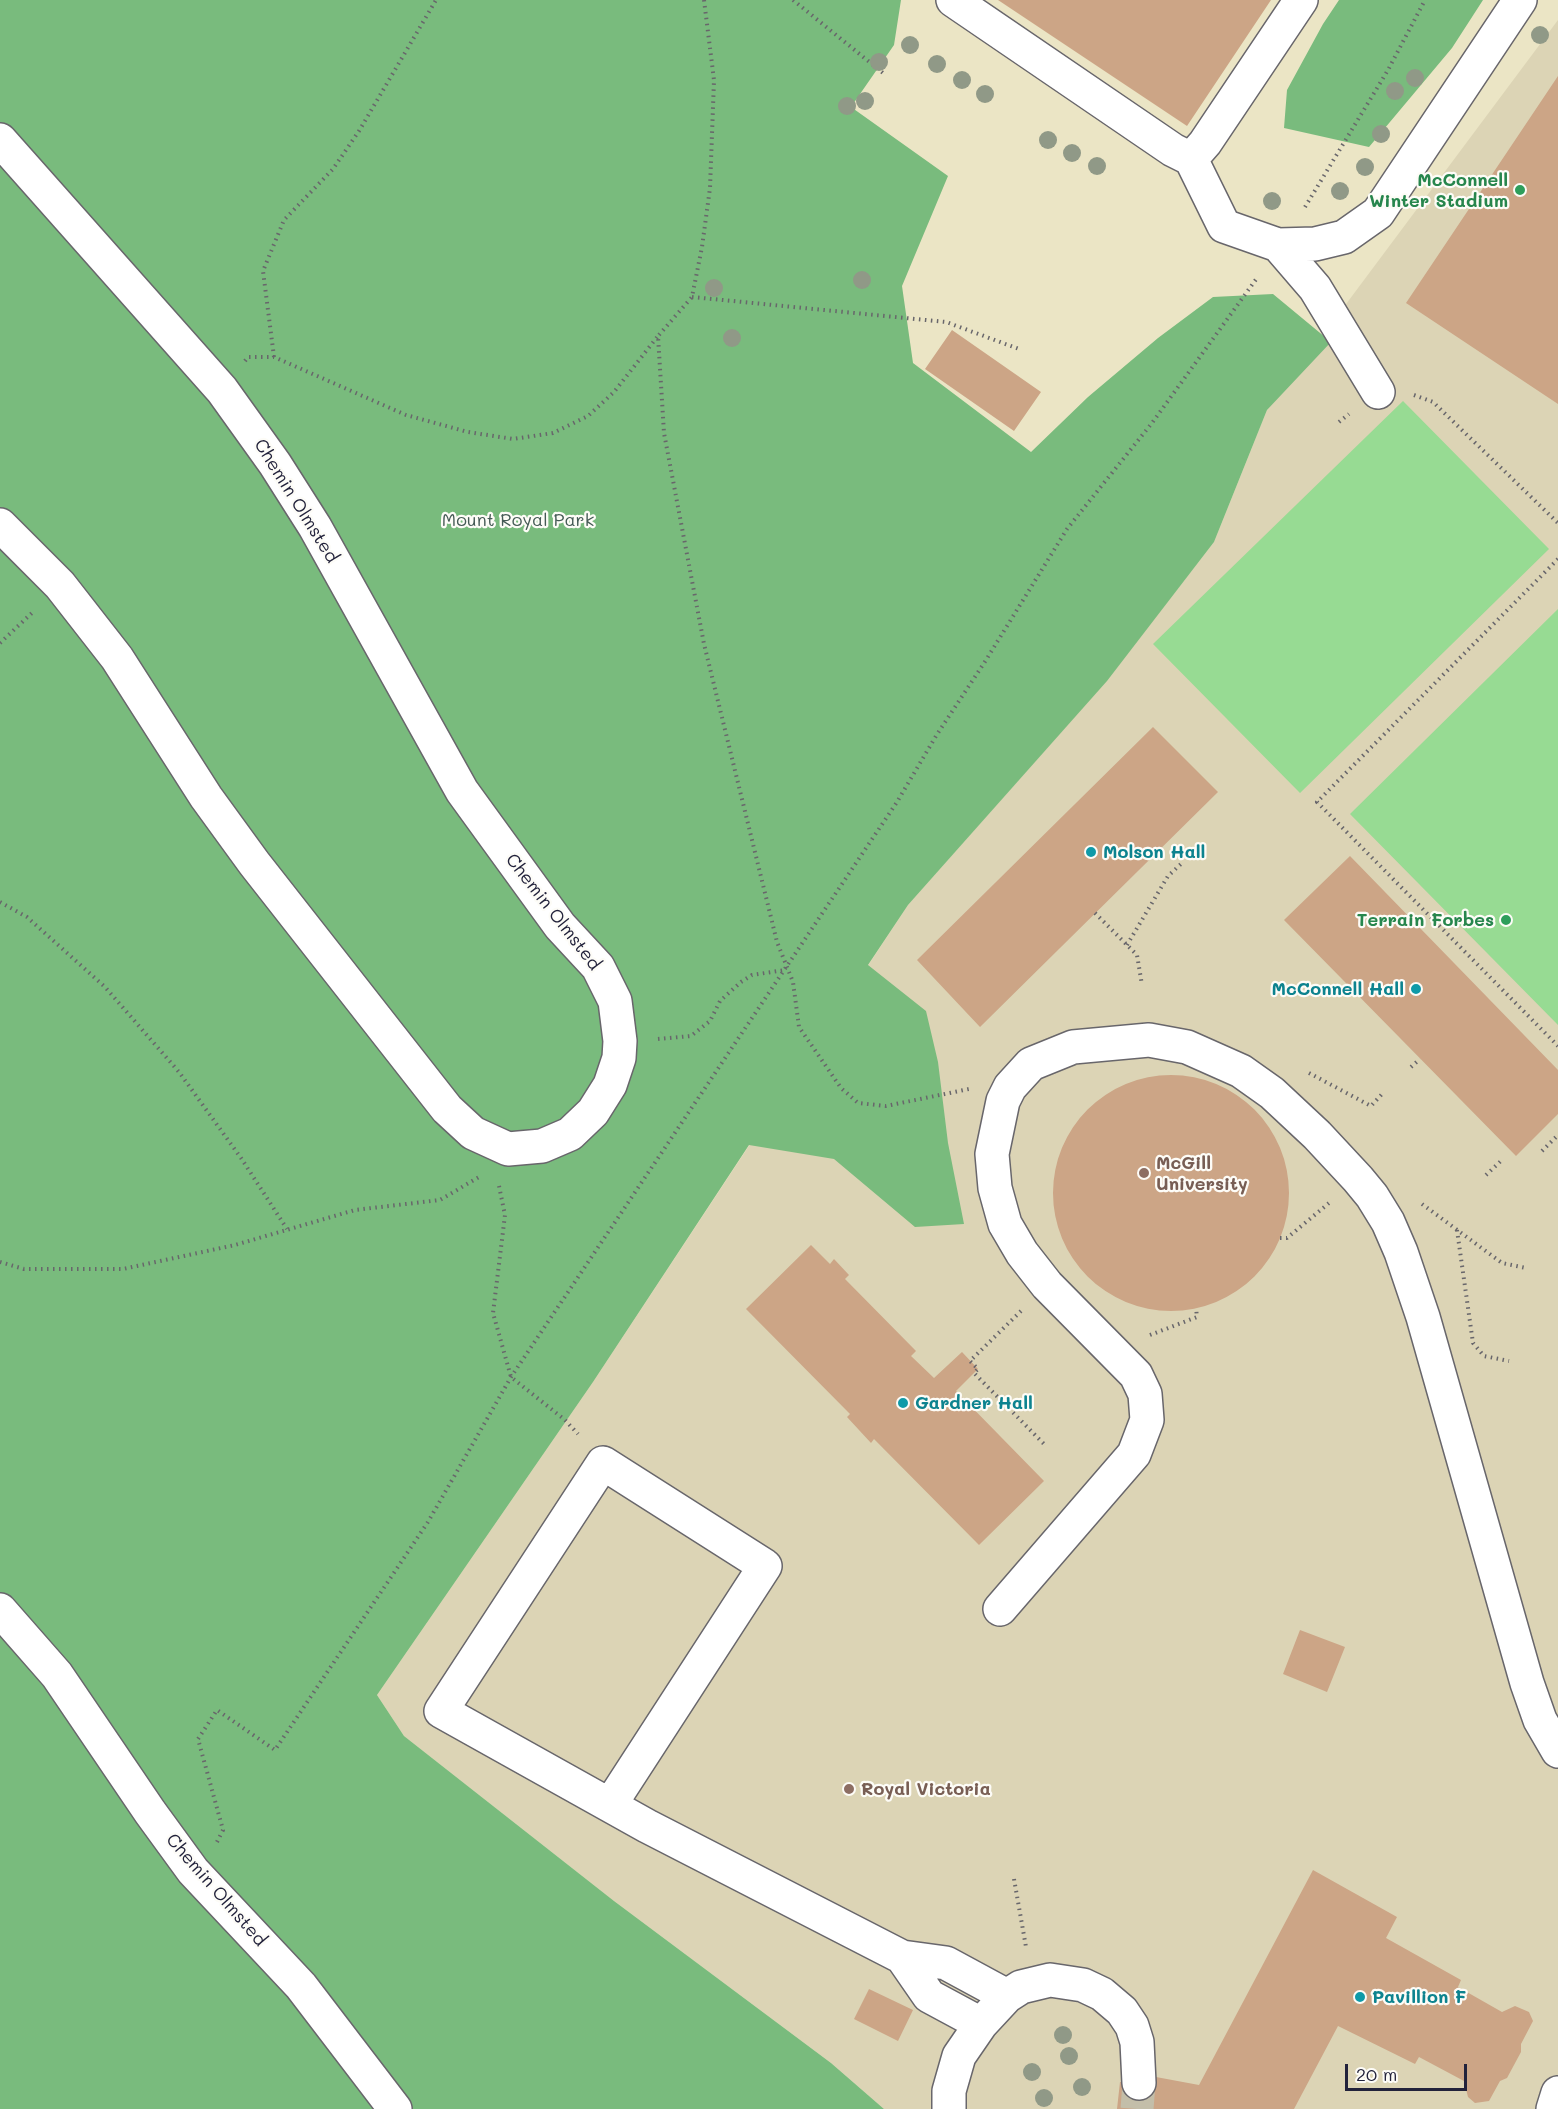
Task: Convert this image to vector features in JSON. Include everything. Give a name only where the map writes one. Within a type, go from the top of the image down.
[{"type":"street","points":[[953,0],[1173,150],[1191,159],[1224,226],[1278,244],[1315,244],[1344,237],[1378,213],[1520,0]]},
{"type":"street","points":[[1191,159],[1205,143],[1301,0]]},
{"type":"street","name":"Chemin Olmsted","points":[[0,140],[222,390],[275,464],[315,527],[462,791],[560,926],[598,967],[615,1001],[619,1058],[610,1085],[593,1112],[570,1134],[542,1146],[501,1158],[447,1109],[206,797],[117,658],[60,585],[0,525]]},
{"type":"street","points":[[1278,244],[1315,288],[1377,392]]},
{"type":"street","points":[[1000,1609],[1134,1454],[1147,1420],[1145,1394],[1136,1375],[1047,1286],[1022,1253],[1005,1224],[995,1188],[992,1154],[1003,1101],[1010,1087],[1031,1064],[1065,1049],[1131,1040],[1149,1040],[1187,1047],[1241,1071],[1272,1093],[1317,1135],[1365,1188],[1380,1207],[1394,1233],[1423,1317],[1527,1683],[1540,1720],[1558,1751]]},
{"type":"street","points":[[610,1805],[765,1566],[603,1463],[441,1711],[610,1805],[902,1957],[946,1962],[1020,1989]]},
{"type":"street","name":"Chemin Olmsted","points":[[0,1610],[57,1675],[193,1871],[301,1986],[395,2109]]},
{"type":"street","points":[[902,1957],[929,1996],[981,2024]]},
{"type":"street","points":[[949,2109],[949,2091],[959,2056],[981,2024],[1020,1989],[1050,1980],[1083,1985],[1114,2002],[1132,2026],[1137,2042],[1139,2083]]},
{"type":"street","points":[[1553,2109],[1558,2093]]},
{"type":"path","points":[[274,357],[263,271],[284,220],[333,169],[393,76],[436,0]]},
{"type":"path","points":[[222,390],[248,357],[274,357],[405,415],[468,432],[513,439],[553,433],[588,416],[614,392],[692,297],[710,188],[713,123],[714,80],[704,0]]},
{"type":"path","points":[[793,0],[883,73]]},
{"type":"path","points":[[221,1834],[223,1830],[198,1739],[217,1710],[275,1750],[428,1522],[511,1377],[897,802],[1067,529],[1152,423],[1236,309],[1311,198],[1324,172],[1388,70],[1425,0]]},
{"type":"path","points":[[692,297],[946,322],[1019,348]]},
{"type":"path","points":[[658,336],[664,433],[704,644],[786,970],[793,982],[799,1027],[852,1100],[866,1106],[886,1106],[972,1088]]},
{"type":"path","points":[[1339,422],[1377,392],[1406,391],[1432,402],[1558,523]]},
{"type":"path","points":[[1558,559],[1317,802],[1558,1046]]},
{"type":"path","points":[[0,643],[60,585]]},
{"type":"path","points":[[1127,945],[1168,876],[1182,864]]},
{"type":"path","points":[[0,902],[27,917],[112,996],[179,1072],[241,1158],[287,1229]]},
{"type":"path","points":[[1095,913],[1137,955],[1142,985]]},
{"type":"path","points":[[670,1038],[691,1036],[710,1021],[720,1001],[747,978],[786,970]]},
{"type":"path","points":[[1411,1067],[1420,1059]]},
{"type":"path","points":[[1303,1070],[1371,1106],[1382,1094]]},
{"type":"path","points":[[1542,1151],[1558,1135]]},
{"type":"path","points":[[0,1262],[24,1269],[123,1269],[235,1245],[355,1210],[440,1200],[501,1158]]},
{"type":"path","points":[[501,1158],[505,1215],[493,1313],[511,1377],[566,1420]]},
{"type":"path","points":[[1486,1175],[1503,1159]]},
{"type":"path","points":[[1280,1238],[1287,1238],[1335,1199]]},
{"type":"path","points":[[1420,1203],[1502,1263],[1526,1268]]},
{"type":"path","points":[[1457,1229],[1473,1343],[1484,1356],[1509,1361]]},
{"type":"path","points":[[1027,1305],[970,1361],[978,1369],[974,1373],[1044,1444]]},
{"type":"path","points":[[1148,1336],[1197,1317],[1196,1308]]},
{"type":"path","points":[[1014,1880],[1020,1989]]},
{"type":"shaded area","name":"McGill University","points":[[1558,20],[1558,2109],[884,2109],[831,2063],[614,1901],[404,1736],[377,1695],[593,1382],[908,905],[1106,681],[1214,542],[1267,410]]},
{"type":"green space","name":"Mount Royal Park","points":[[0,0],[901,0],[894,45],[851,107],[948,176],[902,286],[913,363],[1031,452],[1088,397],[1158,338],[1213,297],[1273,294],[1331,342],[1267,410],[1214,542],[1107,681],[908,905],[868,965],[926,1011],[938,1062],[948,1143],[964,1224],[915,1227],[834,1159],[749,1145],[593,1382],[377,1695],[404,1736],[614,1901],[831,2063],[884,2109],[0,2109]]},
{"type":"green space","points":[[1339,0],[1483,0],[1452,48],[1369,147],[1284,128],[1287,90],[1323,24]]},
{"type":"green space","points":[[1403,401],[1549,549],[1300,793],[1153,644]]},
{"type":"green space","name":"Terrain Forbes","points":[[1558,609],[1558,1025],[1350,814]]},
{"type":"building","points":[[998,0],[1271,0],[1187,126]]},
{"type":"building","name":"McConnell Winter Stadium","points":[[1558,76],[1558,404],[1406,303]]},
{"type":"building","points":[[952,330],[1041,392],[1014,431],[925,369]]},
{"type":"building","name":"Molson Hall","points":[[1153,727],[1218,792],[980,1027],[917,960]]},
{"type":"building","name":"McConnell Hall","points":[[1350,856],[1558,1070],[1558,1114],[1516,1156],[1284,920]]},
{"type":"building","points":[[1171,1075],[1194,1077],[1227,1089],[1246,1102],[1262,1118],[1275,1137],[1284,1159],[1289,1193],[1287,1216],[1275,1249],[1262,1268],[1246,1284],[1227,1297],[1205,1306],[1171,1311],[1148,1309],[1115,1297],[1096,1284],[1080,1268],[1067,1249],[1058,1227],[1053,1193],[1055,1170],[1067,1137],[1080,1118],[1096,1102],[1115,1089],[1137,1080]]},
{"type":"building","name":"Gardner Hall","points":[[811,1245],[830,1264],[834,1259],[849,1275],[845,1279],[916,1351],[911,1356],[934,1378],[962,1352],[978,1369],[956,1391],[1044,1481],[979,1545],[874,1439],[871,1443],[847,1417],[850,1414],[746,1309]]},
{"type":"building","points":[[1300,1630],[1345,1647],[1327,1692],[1283,1674]]},
{"type":"building","name":"Pavillion F","points":[[1313,1870],[1397,1917],[1386,1938],[1461,1980],[1458,1987],[1502,2012],[1515,2006],[1529,2012],[1533,2021],[1521,2044],[1521,2052],[1507,2078],[1500,2081],[1489,2101],[1475,2103],[1468,2097],[1464,2081],[1419,2057],[1415,2064],[1338,2026],[1294,2109],[1117,2109],[1120,2082],[1154,2085],[1156,2077],[1199,2085]]},
{"type":"building","points":[[869,1989],[913,2010],[898,2041],[854,2019]]},
{"type":"tunnel","points":[[1137,2109],[1139,2083]]},
{"type":"place","name":"McConnell Winter Stadium","points":[[1520,190]]},
{"type":"place","name":"Molson Hall","points":[[1091,852]]},
{"type":"place","name":"Terrain Forbes","points":[[1506,920]]},
{"type":"place","name":"McConnell Hall","points":[[1416,989]]},
{"type":"place","name":"McGill University","points":[[1144,1173]]},
{"type":"place","name":"Gardner Hall","points":[[903,1403]]},
{"type":"place","name":"Royal Victoria","points":[[849,1789]]},
{"type":"place","name":"Pavillion F","points":[[1360,1997]]}]
